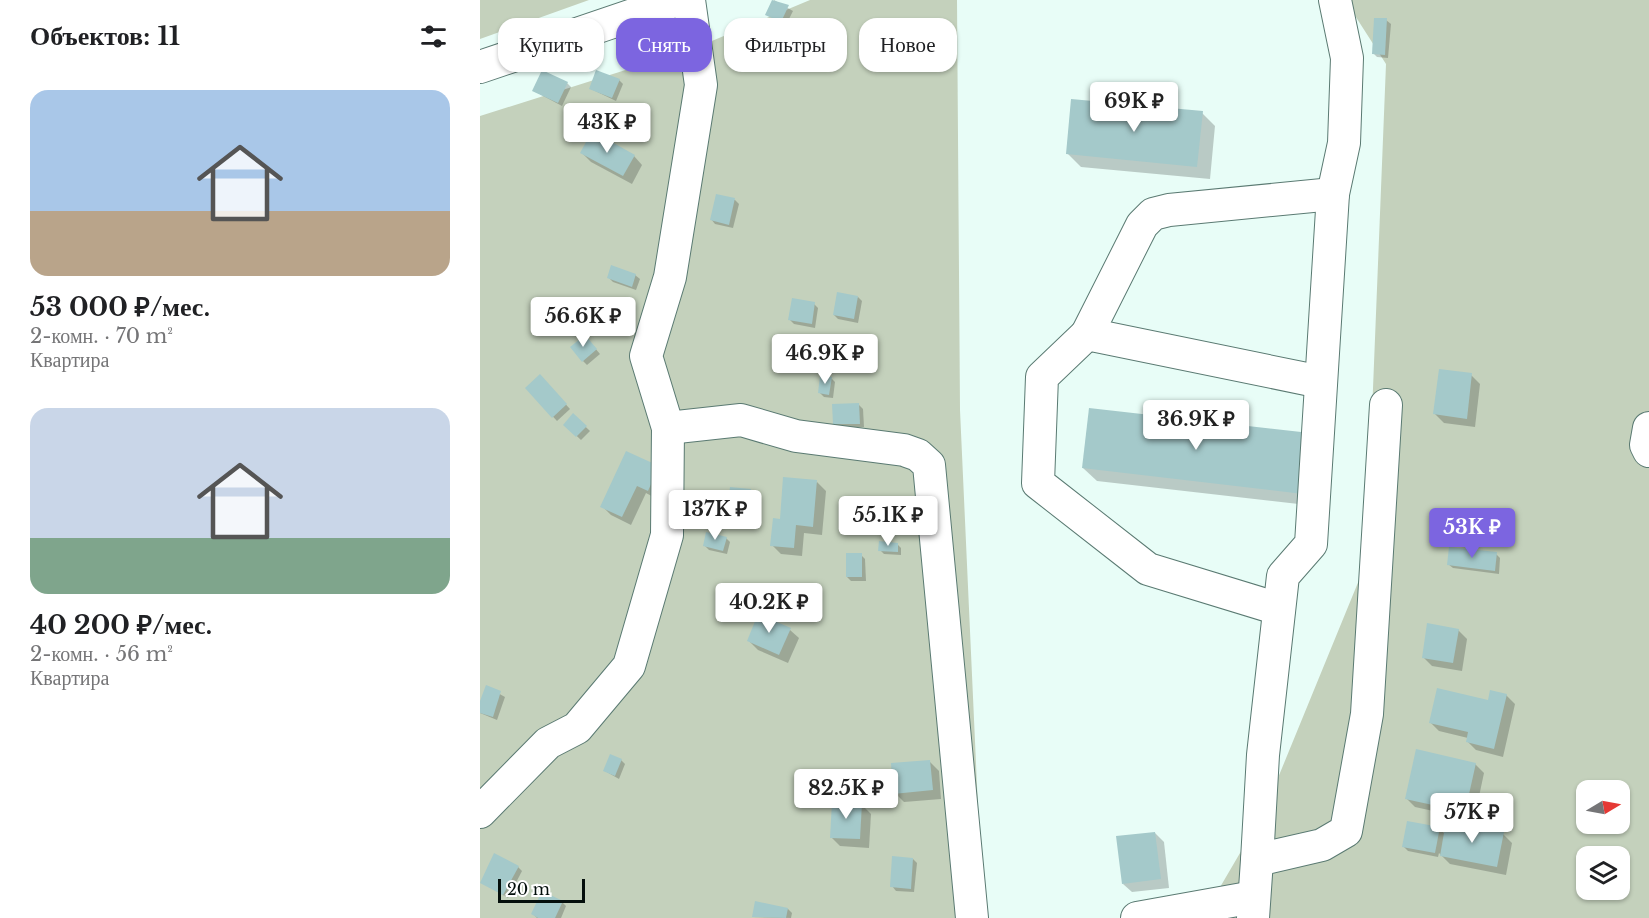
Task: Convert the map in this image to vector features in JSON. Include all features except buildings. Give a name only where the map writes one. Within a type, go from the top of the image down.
[{"type":"street","points":[[480,67],[638,6],[677,0]]},
{"type":"street","points":[[480,812],[548,743],[577,728],[629,666],[667,535],[668,428],[646,356],[670,277],[701,85],[689,0]]},
{"type":"street","points":[[1137,918],[1253,907],[1263,755],[1283,576],[1311,544],[1333,194],[1344,143],[1347,58],[1335,0]]},
{"type":"street","points":[[1279,609],[1148,569],[1038,483],[1042,377],[1087,334],[1142,225],[1153,214],[1169,210],[1333,194]]},
{"type":"street","points":[[1087,334],[1321,382]]},
{"type":"street","points":[[1257,860],[1322,845],[1346,831],[1367,714],[1386,405]]},
{"type":"street","points":[[668,428],[741,420],[796,436],[904,450],[918,455],[929,465],[972,918]]},
{"type":"street","points":[[1649,428],[1646,445],[1649,451]]},
{"type":"green space","points":[[480,0],[589,0],[539,18],[498,18],[498,33],[480,39]]},
{"type":"green space","points":[[810,0],[957,0],[960,410],[983,918],[480,918],[480,116],[619,72],[712,72],[712,41],[724,36],[724,72],[847,72],[847,18],[767,18]]},
{"type":"green space","points":[[1345,0],[1649,0],[1649,918],[1202,918],[1264,812],[1366,563],[1386,64]]}]
